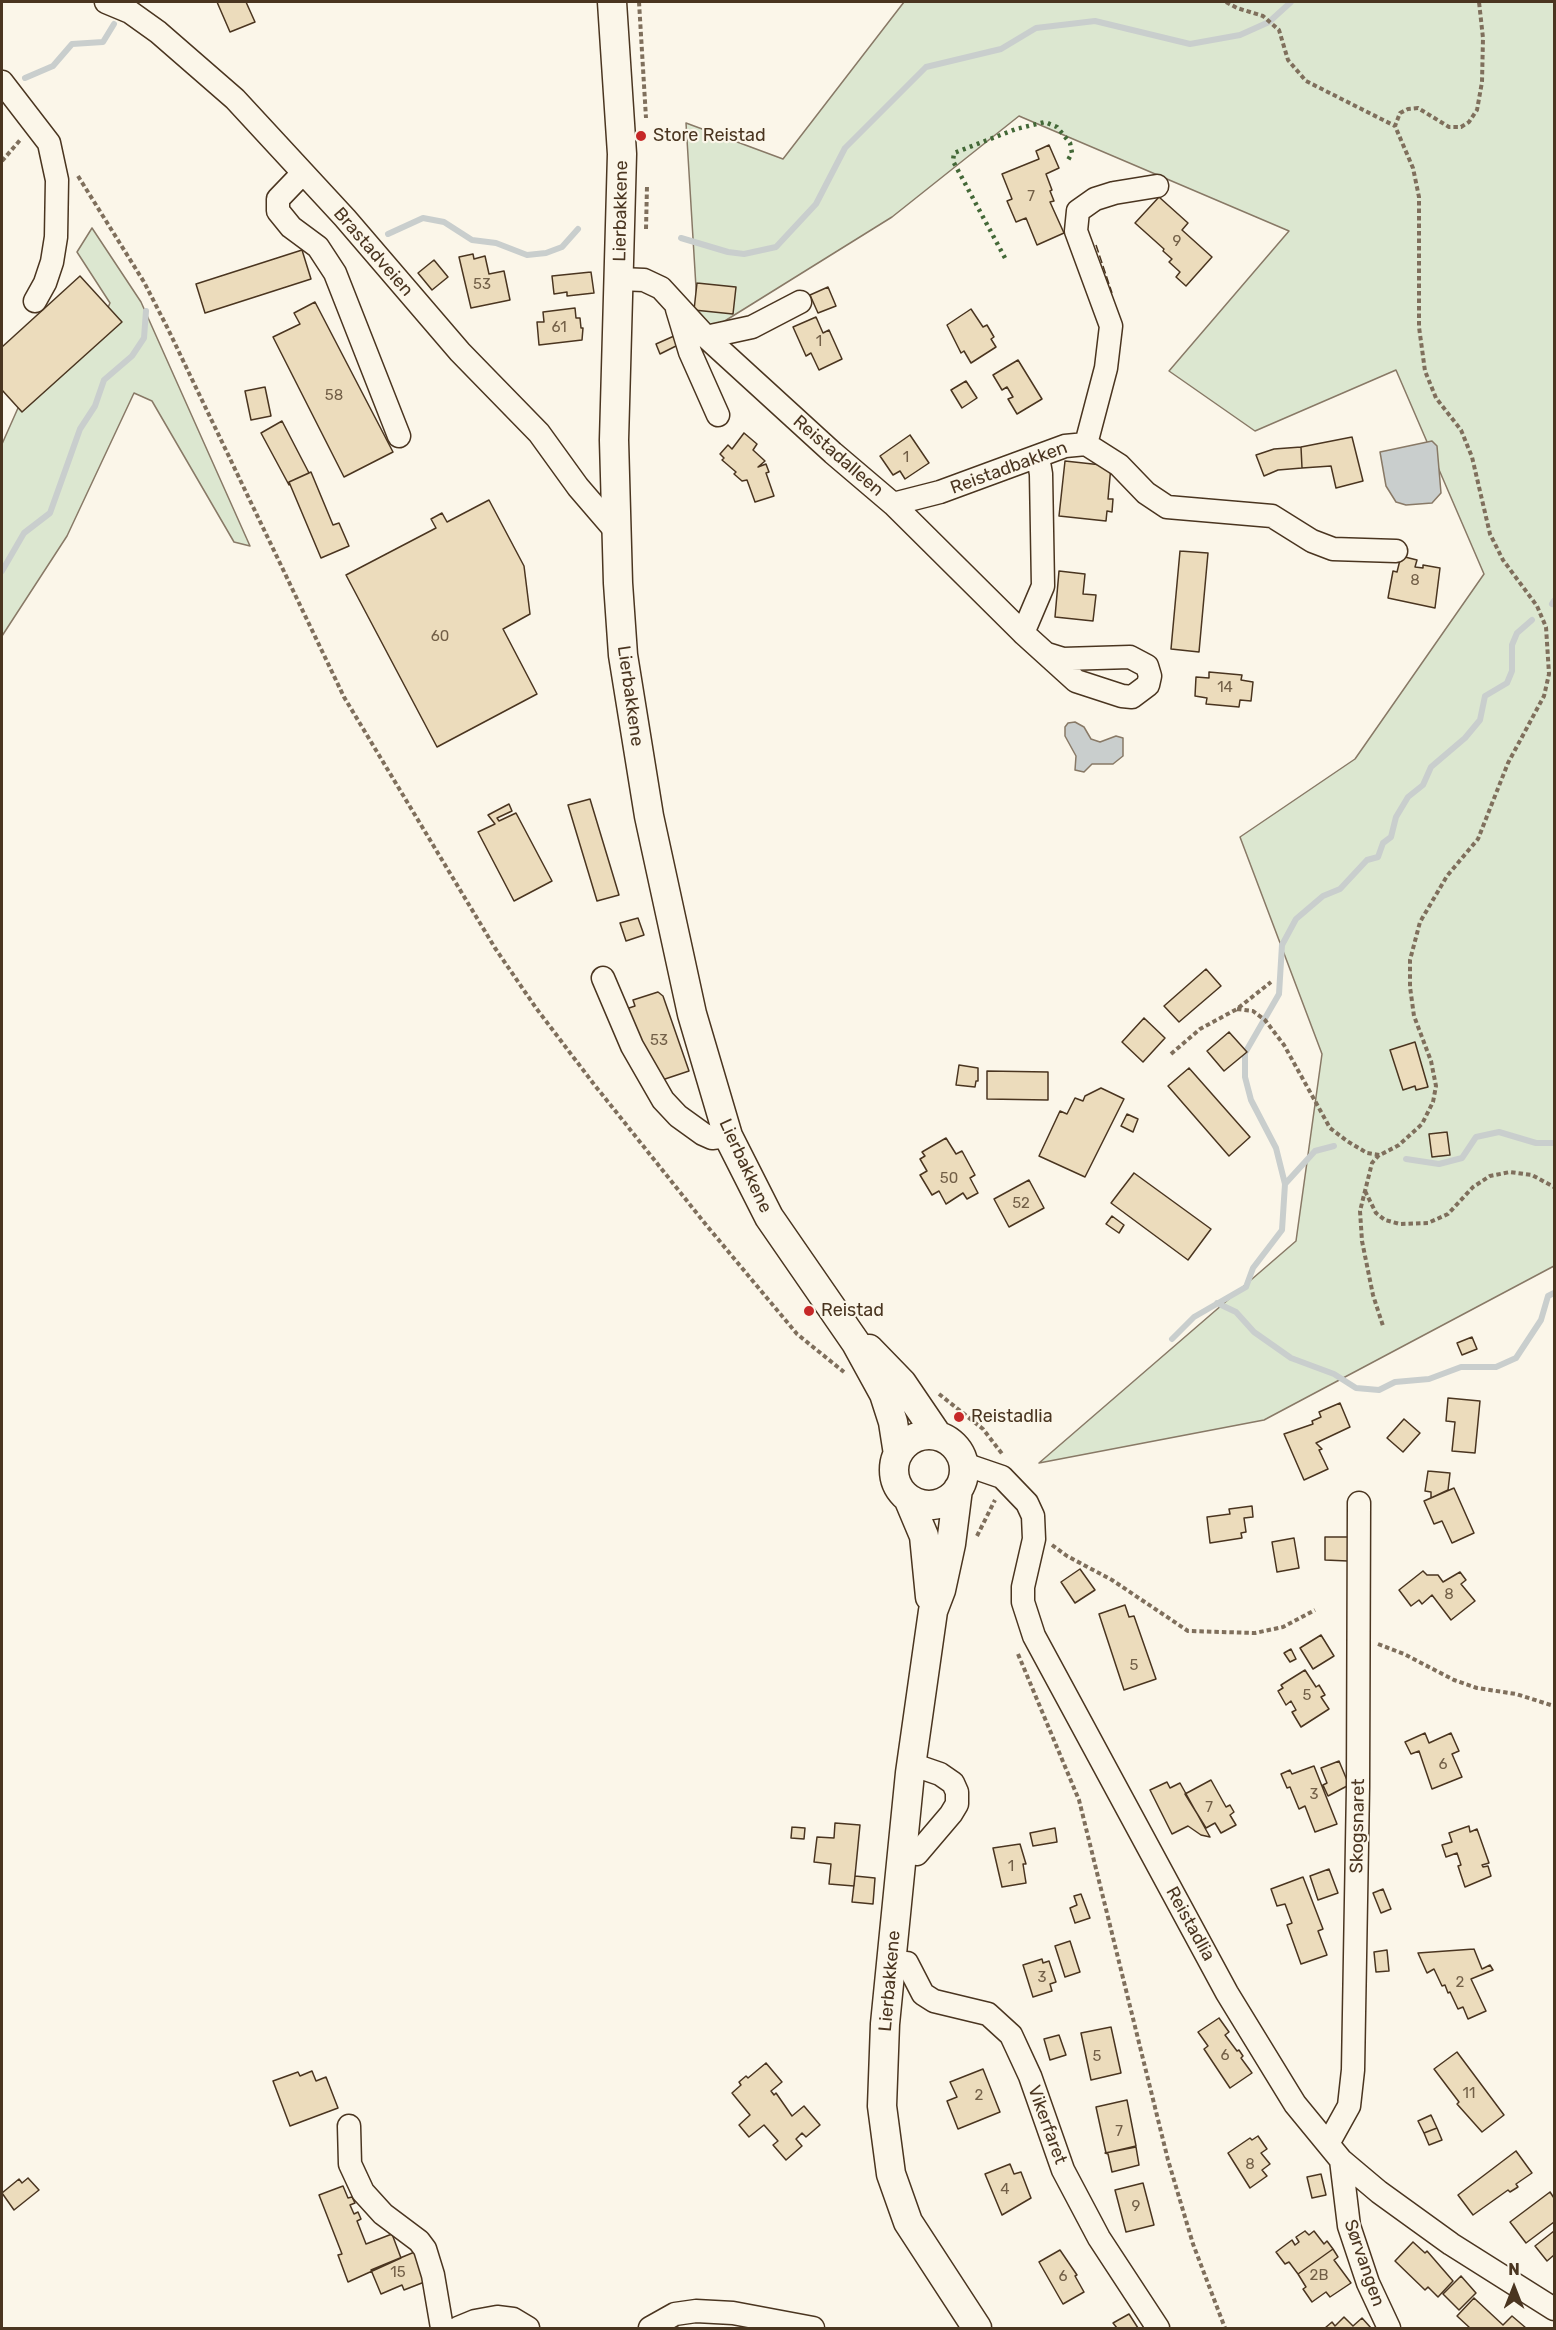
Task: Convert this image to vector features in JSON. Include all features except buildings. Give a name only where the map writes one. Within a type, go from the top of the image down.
[{"type":"main road","name":"Lierbakkene","points":[[612,2],[622,153],[614,440],[615,530],[623,655],[648,816],[692,1014],[728,1136],[769,1217],[856,1343],[884,1394],[893,1422],[898,1454]]},
{"type":"main road","name":"Lierbakkene","points":[[856,1343],[872,1351],[887,1365],[913,1397],[938,1436]]},
{"type":"main road","points":[[938,1436],[953,1445],[961,1476],[947,1501],[938,1504],[918,1504],[908,1498],[896,1480],[894,1467],[898,1454],[913,1439],[938,1436]]},
{"type":"main road","name":"Lierbakkene","points":[[961,1476],[948,1556],[933,1611],[911,1764],[885,2024],[883,2125],[891,2174],[908,2222],[977,2328]]},
{"type":"main road","name":"Lierbakkene","points":[[908,1498],[924,1536],[933,1611]]},
{"type":"street","name":"Brastadveien","points":[[112,2],[158,32],[235,99],[345,218],[460,352],[539,433],[578,487],[615,530]]},
{"type":"street","points":[[2,82],[36,123],[52,151],[58,195],[52,262],[45,283],[34,301]]},
{"type":"street","points":[[302,174],[278,199],[278,211],[291,227],[318,247],[335,273],[399,436]]},
{"type":"street","name":"Reistadbakken","points":[[893,504],[940,492],[1065,446],[1086,444],[1106,368],[1111,326],[1076,231],[1078,211],[1095,199],[1114,193],[1157,186]]},
{"type":"street","name":"Reistadalleen","points":[[619,279],[644,280],[661,288],[706,337],[832,453],[893,504],[1047,654]]},
{"type":"street","points":[[706,337],[752,327],[801,302]]},
{"type":"street","points":[[677,304],[677,315],[690,352],[718,415]]},
{"type":"street","points":[[1086,444],[1119,465],[1146,492],[1167,507],[1266,515],[1281,520],[1312,541],[1333,549],[1396,551]]},
{"type":"street","points":[[1023,633],[1042,586],[1041,474],[1038,457]]},
{"type":"street","points":[[603,978],[632,1046],[663,1100],[678,1116],[702,1134],[712,1138],[728,1136]]},
{"type":"street","name":"Reistadlia","points":[[961,1476],[1002,1477],[1027,1503],[1034,1515],[1034,1539],[1023,1587],[1023,1602],[1034,1636],[1227,1993],[1295,2104],[1335,2151],[1413,2218],[1554,2309]]},
{"type":"street","name":"Skogsnaret","points":[[1335,2151],[1346,2115],[1352,2082],[1358,1787],[1359,1503]]},
{"type":"street","points":[[911,1764],[940,1774],[953,1783],[957,1792],[957,1804],[951,1814],[917,1854]]},
{"type":"street","name":"Vikerfaret","points":[[907,1963],[923,1994],[933,2001],[988,2014],[1011,2034],[1027,2068],[1062,2170],[1099,2238],[1158,2328]]},
{"type":"street","points":[[349,2126],[350,2164],[356,2182],[372,2204],[425,2249],[431,2264],[442,2328]]},
{"type":"street","name":"Sørvangen","points":[[1335,2151],[1349,2226],[1368,2283],[1389,2328]]},
{"type":"street","points":[[650,2328],[675,2314],[696,2311],[744,2315],[813,2328]]},
{"type":"street","points":[[458,2328],[475,2321],[497,2317],[513,2319],[528,2328]]},
{"type":"path","points":[[639,2],[646,129]]},
{"type":"path","points":[[1226,2],[1263,16],[1279,30],[1288,60],[1306,81],[1395,126],[1413,168],[1419,197],[1419,327],[1425,371],[1436,398],[1461,430],[1472,457],[1490,534],[1503,560],[1537,606],[1546,627],[1549,674],[1544,696],[1508,763],[1478,839],[1447,876],[1420,922],[1410,960],[1410,987],[1414,1017],[1431,1061],[1436,1086],[1433,1102],[1422,1124],[1399,1145],[1380,1155],[1372,1163],[1360,1211],[1362,1241],[1373,1295],[1383,1326]]},
{"type":"path","points":[[1395,126],[1400,113],[1418,108],[1449,127],[1461,127],[1469,122],[1477,110],[1482,82],[1483,38],[1479,2]]},
{"type":"path","points":[[2,161],[36,123]]},
{"type":"path","points":[[75,170],[144,282],[344,697],[495,948],[565,1046],[707,1226],[797,1334],[837,1366]]},
{"type":"path","points":[[646,233],[647,175]]},
{"type":"path","points":[[1171,1054],[1200,1029],[1237,1009],[1271,982]]},
{"type":"path","points":[[1237,1009],[1253,1011],[1265,1020],[1284,1045],[1330,1128],[1367,1153],[1380,1155]]},
{"type":"path","points":[[1365,1191],[1376,1213],[1384,1220],[1400,1224],[1428,1223],[1448,1214],[1473,1188],[1490,1176],[1510,1172],[1532,1175],[1554,1187]]},
{"type":"path","points":[[930,1387],[972,1419],[994,1441],[1003,1455],[1002,1477]]},
{"type":"path","points":[[1034,1539],[1049,1543],[1067,1556],[1112,1580],[1188,1631],[1255,1633],[1283,1627],[1315,1610]]},
{"type":"path","points":[[1358,1638],[1391,1647],[1469,1686],[1516,1694],[1554,1706]]},
{"type":"path","points":[[1020,1661],[1079,1800],[1171,2171],[1193,2244],[1225,2328]]},
{"type":"green space","points":[[904,2],[1554,2],[1554,1266],[1264,1420],[1039,1463],[1296,1241],[1322,1054],[1240,837],[1355,759],[1484,574],[1396,370],[1255,431],[1169,371],[1289,231],[1019,116],[892,217],[699,337],[686,123],[783,159]]},
{"type":"green space","points":[[92,228],[141,302],[250,546],[234,542],[152,401],[134,393],[67,536],[2,636],[2,444],[30,381],[98,330],[110,303],[77,252]]},
{"type":"shaded area","points":[[1432,441],[1437,446],[1441,493],[1432,503],[1406,505],[1396,502],[1386,486],[1380,452]]},
{"type":"shaded area","points":[[1075,722],[1084,727],[1091,739],[1100,742],[1116,736],[1123,738],[1123,756],[1113,764],[1092,764],[1084,772],[1075,770],[1076,756],[1065,736],[1065,727],[1068,723]]},
{"type":"waterway","points":[[681,238],[728,252],[744,254],[776,247],[816,204],[845,148],[926,67],[1001,49],[1036,28],[1095,21],[1190,44],[1240,35],[1269,22],[1291,2]]},
{"type":"waterway","points":[[25,78],[53,66],[72,44],[103,42],[114,24]]},
{"type":"waterway","points":[[388,234],[423,218],[444,222],[472,240],[496,243],[527,255],[546,253],[562,247],[578,229]]},
{"type":"waterway","points":[[2,571],[24,533],[50,513],[80,429],[95,406],[104,380],[132,356],[144,338],[146,311]]},
{"type":"waterway","points":[[1172,1339],[1194,1317],[1246,1287],[1253,1268],[1282,1230],[1285,1184],[1276,1148],[1251,1100],[1245,1077],[1245,1053],[1279,994],[1282,945],[1296,919],[1323,896],[1340,889],[1367,860],[1378,857],[1383,843],[1391,837],[1396,817],[1408,797],[1423,785],[1431,767],[1465,738],[1480,720],[1485,696],[1507,683],[1512,671],[1512,645],[1517,633],[1532,620]]},
{"type":"waterway","points":[[1406,1159],[1439,1164],[1462,1158],[1476,1137],[1499,1132],[1536,1143],[1554,1143]]},
{"type":"waterway","points":[[1285,1184],[1315,1151],[1334,1146]]},
{"type":"waterway","points":[[1217,1303],[1236,1312],[1254,1332],[1291,1358],[1334,1374],[1356,1388],[1379,1390],[1395,1382],[1429,1379],[1461,1367],[1496,1367],[1516,1358],[1541,1320],[1548,1296],[1554,1293]]},
{"type":"hedge","points":[[1005,258],[953,161],[954,153],[1016,129],[1045,122],[1057,127],[1070,143],[1072,153],[1068,160]]},
{"type":"fence","points":[[1096,245],[1112,293]]},
{"type":"place","name":"Store Reistad","points":[[641,136]]},
{"type":"place","name":"Reistad","points":[[809,1311]]},
{"type":"place","name":"Reistadlia","points":[[959,1417]]}]
